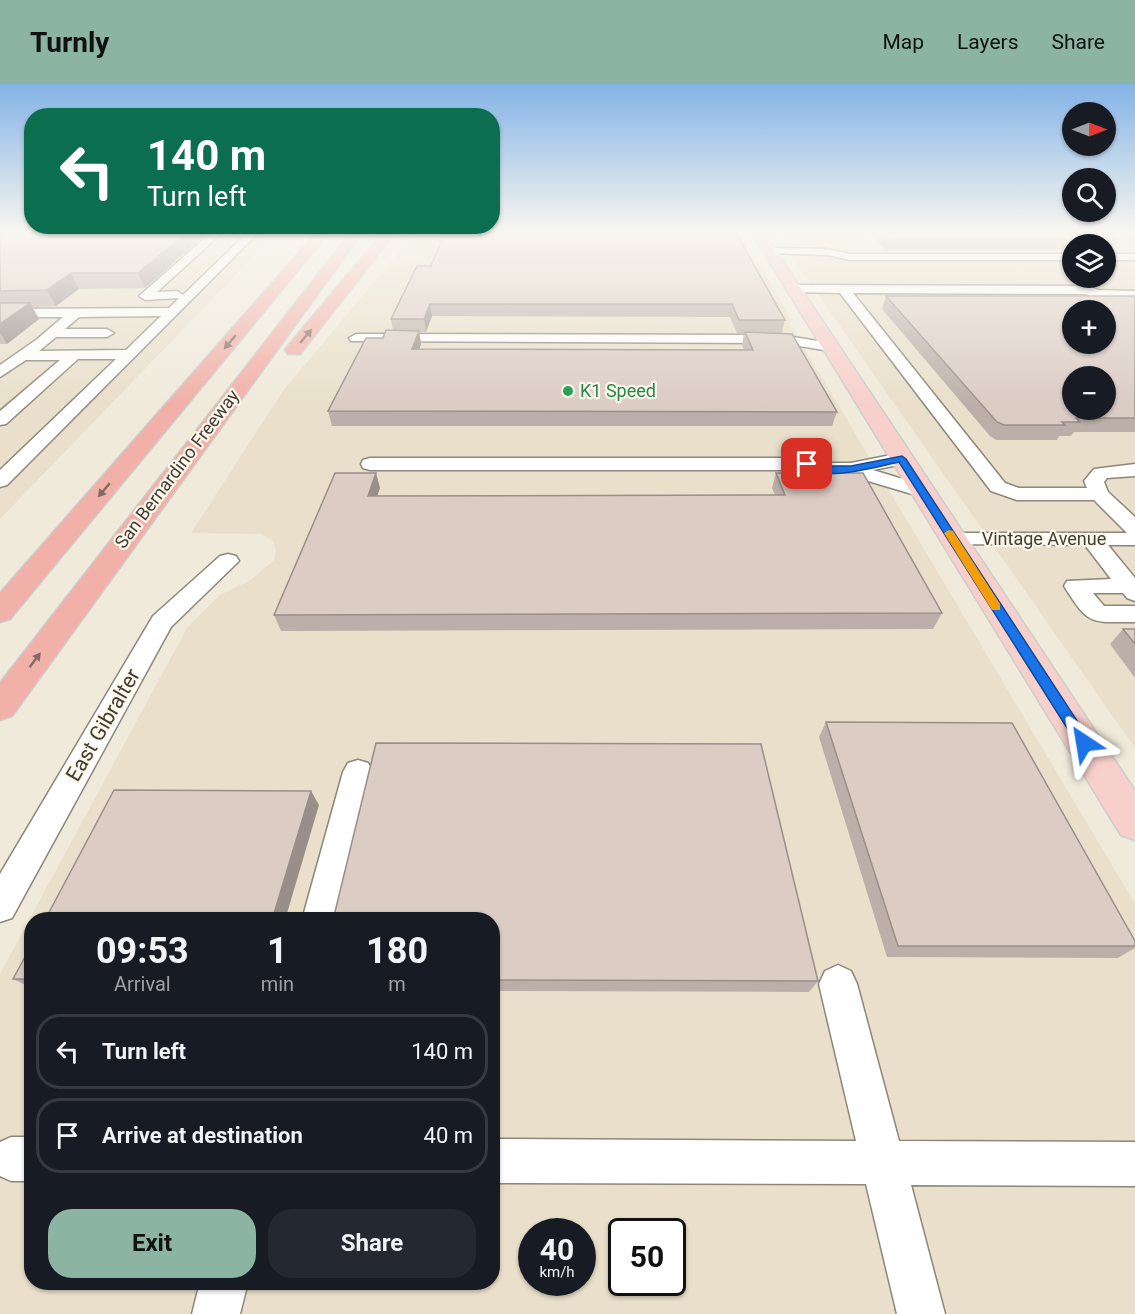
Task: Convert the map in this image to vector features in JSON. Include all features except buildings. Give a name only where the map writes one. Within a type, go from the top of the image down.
[{"type":"highway","name":"San Bernardino Freeway","points":[[0,612],[274,290]]},
{"type":"highway","name":"San Bernardino Freeway","points":[[0,707],[312,290]]},
{"type":"highway","points":[[279,367],[342,290]]},
{"type":"highway","points":[[165,485],[237,418],[258,393]]},
{"type":"main road","points":[[795,290],[1135,823]]},
{"type":"street","points":[[146,290],[139,296],[189,295]]},
{"type":"street","points":[[0,481],[194,290]]},
{"type":"street","points":[[844,290],[998,487],[1017,494],[1099,494]]},
{"type":"street","points":[[1090,290],[1095,294],[1135,295]]},
{"type":"street","points":[[0,372],[76,312]]},
{"type":"street","points":[[0,313],[172,312]]},
{"type":"street","points":[[52,333],[107,333]]},
{"type":"street","points":[[357,338],[825,340]]},
{"type":"street","points":[[23,356],[129,354]]},
{"type":"street","points":[[0,420],[74,355]]},
{"type":"street","points":[[370,464],[801,458],[813,469],[851,469],[902,459]]},
{"type":"street","points":[[851,469],[922,491]]},
{"type":"street","points":[[1135,470],[1101,473],[1094,482],[1099,494],[1135,529]]},
{"type":"street","name":"Vintage Avenue","points":[[952,538],[1135,539]]},
{"type":"street","points":[[1090,539],[1132,589]]},
{"type":"street","name":"East Gibralter","points":[[0,906],[162,622],[228,561]]},
{"type":"street","points":[[1132,589],[1075,586],[1097,614],[1135,614]]},
{"type":"street","points":[[321,912],[358,772]]},
{"type":"street","points":[[838,984],[921,1314]]},
{"type":"street","points":[[500,1161],[1135,1164]]},
{"type":"street","points":[[216,1314],[222,1290]]},
{"type":"shaded area","points":[[0,290],[221,290],[0,519]]},
{"type":"shaded area","points":[[367,290],[775,290],[792,321],[790,324],[1135,904],[1135,1314],[0,1314],[0,974],[24,930],[24,1290],[500,1290],[500,912],[34,912],[187,628],[220,595],[251,580],[274,560],[276,550],[273,541],[262,534],[191,533],[283,391]]},
{"type":"shaded area","points":[[815,290],[1135,290],[1135,748]]},
{"type":"slow traffic","points":[[949,533],[996,607]]},
{"type":"place","name":"K1 Speed","points":[[568,391]]},
{"type":"route","points":[[807,464],[813,469],[851,469],[902,459],[1084,743]]}]
